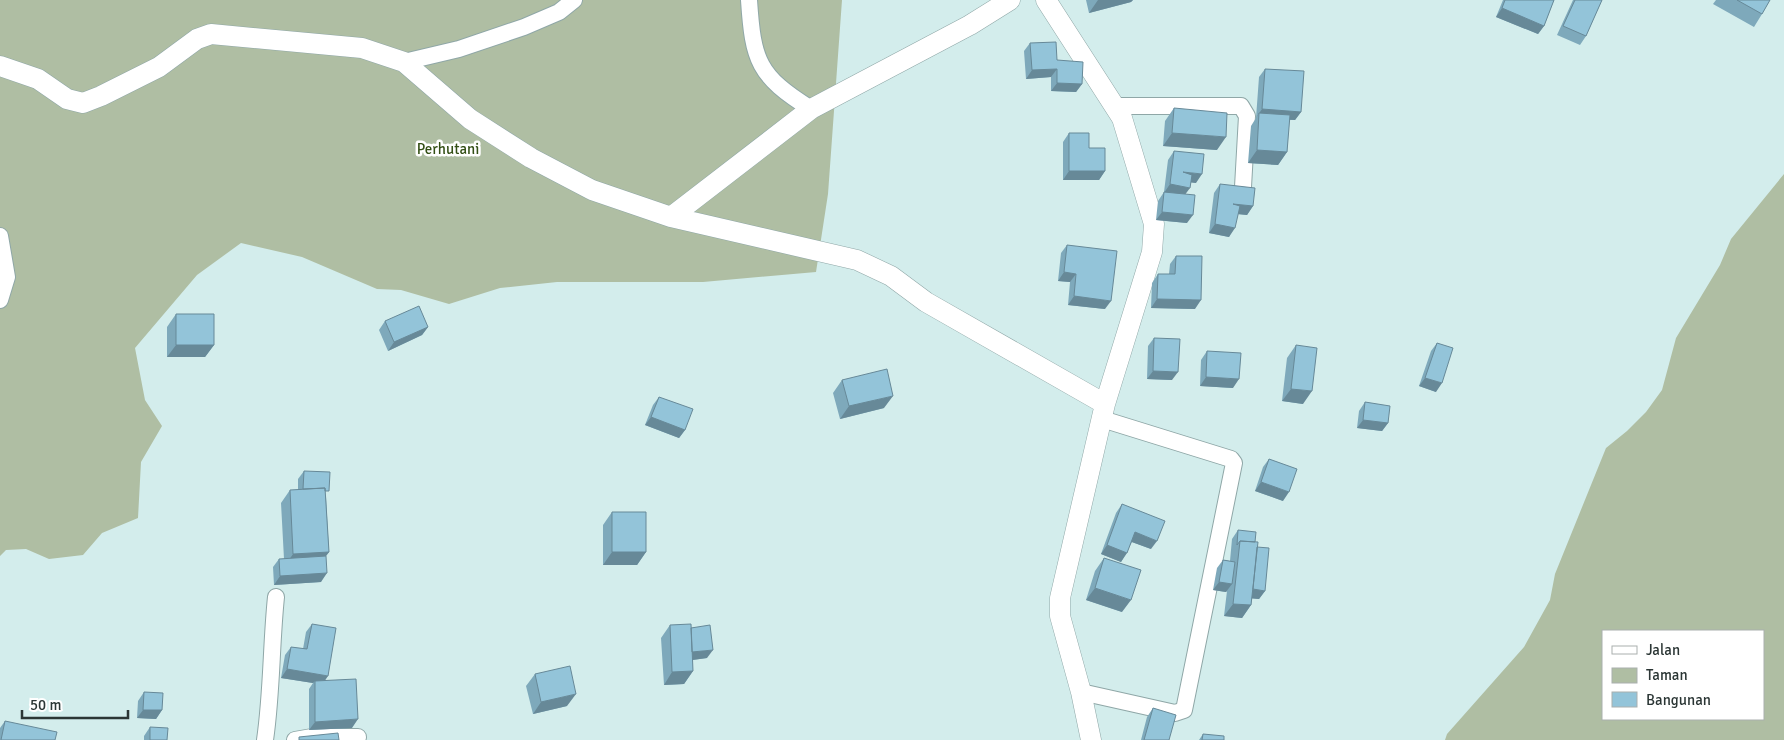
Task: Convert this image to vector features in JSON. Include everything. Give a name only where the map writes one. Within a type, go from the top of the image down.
[{"type":"street","points":[[404,62],[459,49],[524,27],[559,12],[574,0]]},
{"type":"street","points":[[749,0],[754,49],[761,66],[789,95],[811,109]]},
{"type":"street","points":[[671,216],[811,109],[970,25],[1010,0]]},
{"type":"street","points":[[1046,0],[1122,118],[1152,210],[1154,238],[1152,252],[1103,411],[1060,598],[1060,616],[1082,692],[1091,740]]},
{"type":"street","points":[[0,66],[38,79],[67,99],[83,103],[101,96],[159,66],[197,39],[211,34],[362,48],[404,62],[470,119],[531,158],[592,190],[671,216],[838,254],[874,267],[891,276],[926,302],[1103,411],[1231,459],[1234,464],[1184,710],[1175,713],[1082,692]]},
{"type":"street","points":[[1116,106],[1241,106],[1247,116],[1243,187]]},
{"type":"street","points":[[0,236],[7,277],[0,300]]},
{"type":"street","points":[[265,740],[273,674],[273,627],[276,597]]},
{"type":"street","points":[[296,740],[312,736],[358,736]]},
{"type":"green space","name":"Perhutani","points":[[0,0],[842,0],[828,194],[816,272],[703,282],[557,282],[500,288],[449,304],[401,290],[377,289],[302,257],[241,243],[197,275],[135,348],[145,400],[162,426],[141,462],[138,518],[102,533],[83,555],[49,559],[26,549],[6,550],[0,556]]},
{"type":"green space","points":[[1784,174],[1784,740],[1445,740],[1447,734],[1524,647],[1550,600],[1555,574],[1606,448],[1646,412],[1662,390],[1676,338],[1720,265],[1731,239]]},
{"type":"building","points":[[1505,0],[1554,0],[1544,26],[1502,8]]},
{"type":"building","points":[[1575,0],[1602,0],[1586,36],[1563,26]]},
{"type":"building","points":[[1737,0],[1770,0],[1762,14]]},
{"type":"building","points":[[1056,42],[1057,60],[1083,62],[1082,84],[1057,83],[1057,69],[1032,70],[1030,43]]},
{"type":"building","points":[[1265,69],[1304,71],[1301,112],[1262,109]]},
{"type":"building","points":[[1174,108],[1227,113],[1226,137],[1172,133]]},
{"type":"building","points":[[1259,113],[1290,115],[1287,152],[1257,150]]},
{"type":"building","points":[[1069,133],[1089,133],[1089,148],[1105,148],[1105,171],[1069,171]]},
{"type":"building","points":[[1174,151],[1204,154],[1202,174],[1183,172],[1192,175],[1190,188],[1170,184]]},
{"type":"building","points":[[1220,184],[1255,188],[1253,206],[1233,204],[1240,206],[1235,228],[1215,224]]},
{"type":"building","points":[[1164,192],[1195,195],[1193,215],[1162,212]]},
{"type":"building","points":[[1067,245],[1117,251],[1111,301],[1074,296],[1076,274],[1064,272]]},
{"type":"building","points":[[1176,256],[1202,256],[1201,300],[1157,299],[1158,274],[1175,274]]},
{"type":"building","points":[[419,306],[428,327],[394,342],[385,321]]},
{"type":"building","points":[[176,314],[214,314],[214,345],[176,345]]},
{"type":"building","points":[[1154,338],[1180,339],[1178,372],[1153,371]]},
{"type":"building","points":[[1437,343],[1453,348],[1442,383],[1425,378]]},
{"type":"building","points":[[1296,345],[1317,348],[1312,391],[1291,389]]},
{"type":"building","points":[[1207,351],[1241,353],[1239,379],[1206,377]]},
{"type":"building","points":[[887,369],[893,396],[849,406],[842,380]]},
{"type":"building","points":[[659,397],[693,409],[685,430],[651,417]]},
{"type":"building","points":[[1365,402],[1390,406],[1388,423],[1363,420]]},
{"type":"building","points":[[1269,459],[1297,469],[1289,492],[1261,482]]},
{"type":"building","points":[[304,471],[330,472],[329,491],[325,491],[325,488],[303,489]]},
{"type":"building","points":[[325,488],[329,552],[293,554],[290,490]]},
{"type":"building","points":[[1122,504],[1165,521],[1157,541],[1135,532],[1127,553],[1107,545]]},
{"type":"building","points":[[612,512],[646,512],[646,552],[612,552]]},
{"type":"building","points":[[1238,530],[1256,532],[1255,542],[1240,541],[1237,545]]},
{"type":"building","points":[[1240,541],[1258,542],[1251,605],[1233,604]]},
{"type":"building","points":[[1257,547],[1269,548],[1265,591],[1253,589]]},
{"type":"building","points":[[326,556],[327,573],[280,576],[279,559]]},
{"type":"building","points":[[1104,558],[1141,570],[1131,600],[1095,588]]},
{"type":"building","points":[[1223,560],[1235,562],[1232,584],[1219,582]]},
{"type":"building","points":[[312,624],[336,628],[328,676],[287,669],[291,647],[307,649]]},
{"type":"building","points":[[691,624],[693,671],[672,672],[670,625]]},
{"type":"building","points":[[710,625],[713,650],[692,652],[691,628]]},
{"type":"building","points":[[570,666],[576,694],[541,702],[535,674]]},
{"type":"building","points":[[356,679],[358,719],[315,722],[315,681]]},
{"type":"building","points":[[144,692],[163,693],[162,710],[143,710]]},
{"type":"building","points":[[1153,708],[1176,715],[1169,740],[1144,740]]},
{"type":"building","points":[[5,721],[57,732],[55,740],[1,740]]},
{"type":"building","points":[[150,727],[168,728],[167,740],[150,740]]},
{"type":"building","points":[[338,733],[339,740],[299,740],[299,737]]},
{"type":"building","points":[[1203,734],[1224,736],[1224,740],[1202,740]]}]
